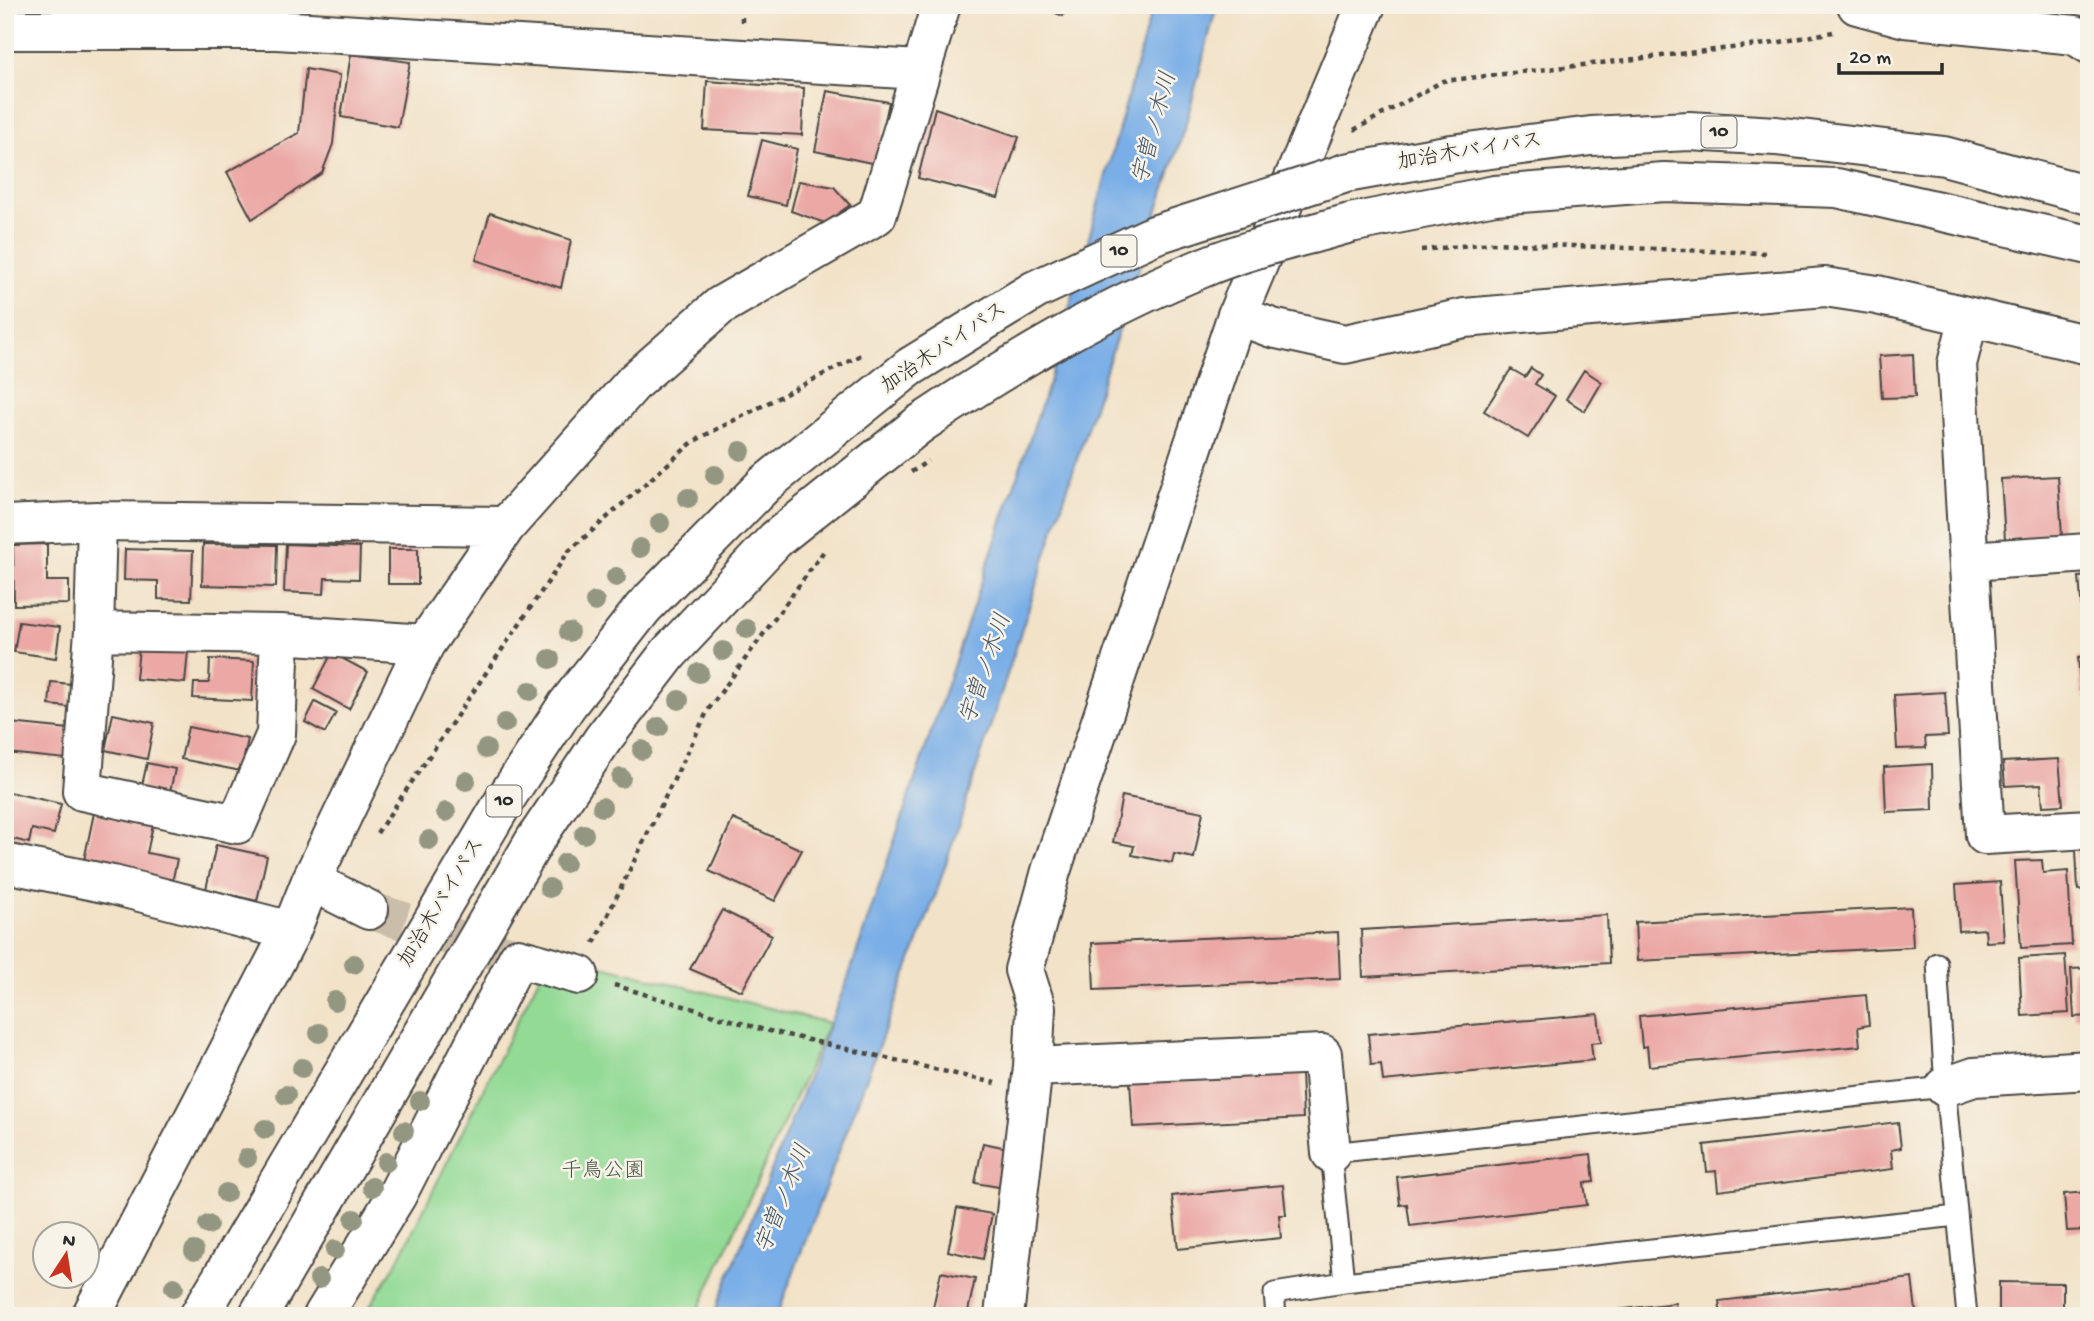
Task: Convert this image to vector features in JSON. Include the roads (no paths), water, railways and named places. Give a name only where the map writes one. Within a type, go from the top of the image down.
[{"type":"main road","points":[[91,1316],[291,931],[311,881],[425,644],[506,526],[635,381],[720,306],[877,215],[941,5]]},
{"type":"main road","points":[[1004,1316],[1033,1067],[1036,1008],[1024,970],[1051,871],[1237,315],[1366,5]]},
{"type":"main road","points":[[1848,18],[1905,18],[2075,35],[2089,44]]},
{"type":"main road","points":[[5,30],[277,30],[919,70]]},
{"type":"main road","name":"加治木バイパス","points":[[199,1316],[497,813],[567,705],[643,608],[765,484],[910,368],[1035,290],[1154,235],[1346,173],[1451,154],[1566,139],[1689,131],[1776,136],[1944,156],[2089,195]]},
{"type":"main road","name":"10","points":[[258,1316],[535,840],[603,739],[669,653],[776,539],[926,441],[1005,367],[1118,304],[1210,264],[1350,223],[1495,195],[1664,182],[1837,188],[2089,245]]},
{"type":"main road","points":[[1237,315],[1272,328],[1345,344],[1464,318],[1825,287],[1877,295],[2089,345]]},
{"type":"main road","points":[[1969,317],[1956,364],[1985,835],[2089,830]]},
{"type":"main road","points":[[5,525],[97,521],[506,526]]},
{"type":"main road","points":[[97,521],[94,631],[82,791],[237,824],[276,734],[280,634]]},
{"type":"main road","points":[[1969,561],[2089,553]]},
{"type":"main road","points":[[94,631],[280,634],[425,644]]},
{"type":"main road","points":[[5,863],[113,885],[291,931]]},
{"type":"main road","points":[[311,881],[369,910]]},
{"type":"main road","points":[[323,1316],[397,1195],[519,958],[579,975]]},
{"type":"main road","points":[[1033,1067],[1322,1054],[1331,1153]]},
{"type":"main road","points":[[1945,1087],[1974,1077],[2089,1070]]},
{"type":"lane","points":[[1937,963],[1945,1087],[1967,1316]]},
{"type":"lane","points":[[1344,1282],[1331,1153],[1945,1087]]},
{"type":"lane","points":[[1276,1316],[1274,1293],[1344,1282],[1957,1216]]},
{"type":"water","name":"宇曽ノ木川","points":[[1153,5],[1217,5],[1186,123],[936,894],[777,1316],[713,1316],[848,978],[1049,382]]},
{"type":"tunnel","points":[[369,910],[518,958]]},
{"type":"park label","name":"千鳥公園","points":[[603,1172]]}]
